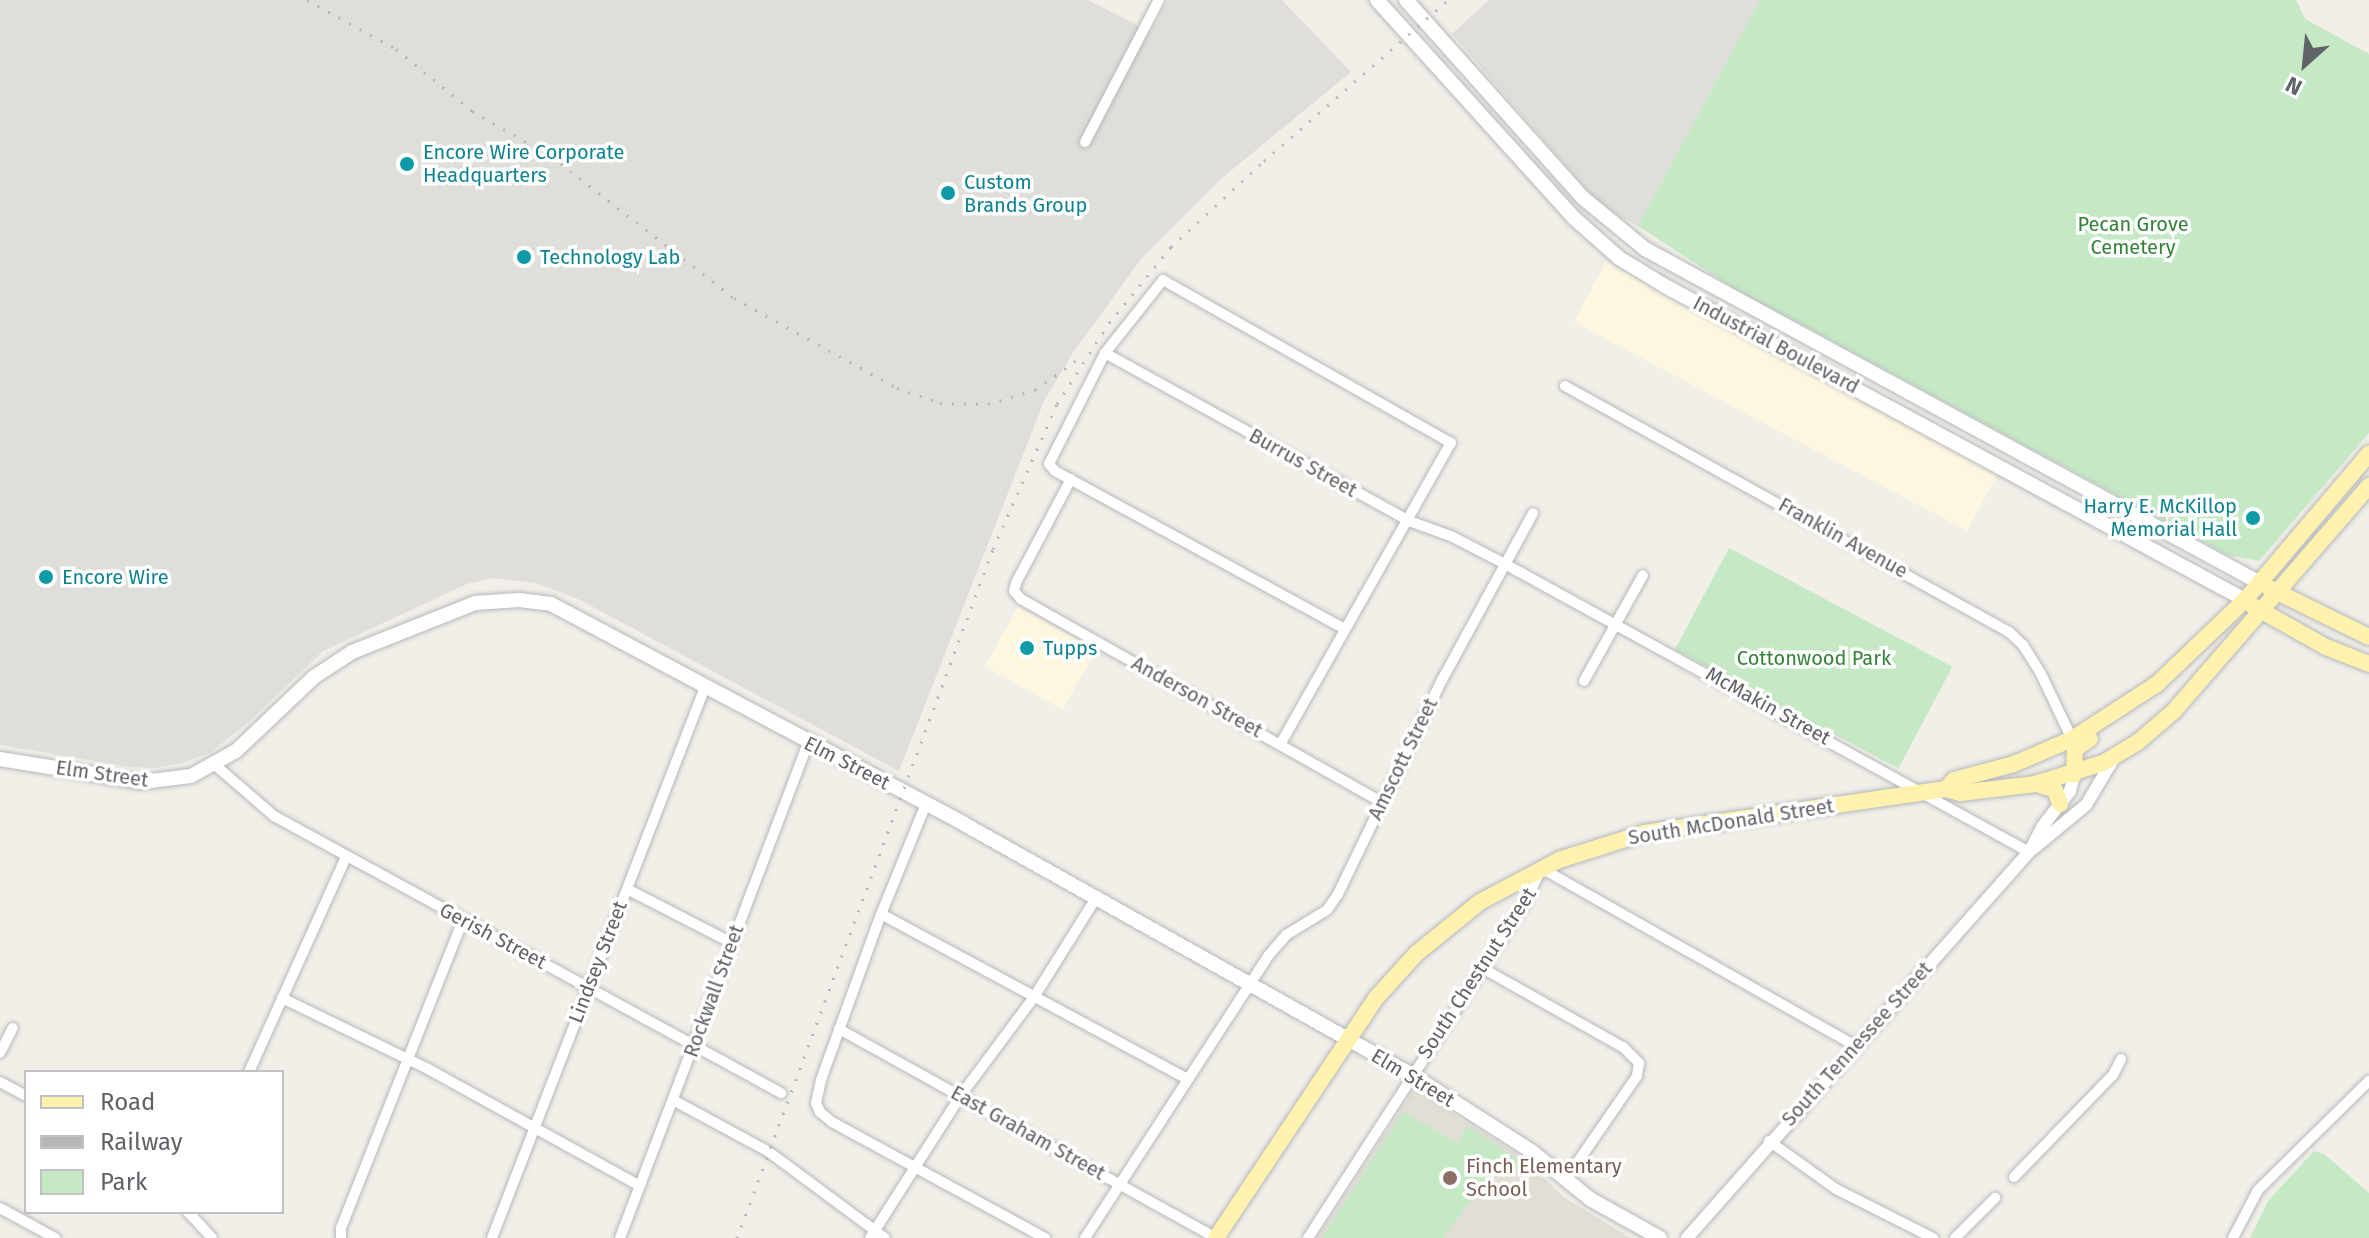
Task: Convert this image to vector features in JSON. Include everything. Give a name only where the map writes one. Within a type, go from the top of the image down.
[{"type":"main road","name":"Industrial Boulevard","points":[[1377,0],[1574,218],[1610,251],[1665,286],[2245,600]]},
{"type":"main road","name":"Industrial Boulevard","points":[[1406,0],[1582,197],[1632,240],[1938,410],[2260,583]]},
{"type":"main road","points":[[1448,79],[1465,78],[1495,109],[1514,119],[1501,137]]},
{"type":"main road","points":[[1807,361],[1817,343]]},
{"type":"main road","points":[[1832,374],[1841,356]]},
{"type":"main road","points":[[1928,429],[1938,410]]},
{"type":"main road","points":[[1986,460],[1996,441]]},
{"type":"main road","name":"South McDonald Street","points":[[1946,789],[1954,780],[2014,764],[2072,739],[2157,684],[2245,600],[2315,521],[2363,474],[2369,454]]},
{"type":"main road","name":"South McDonald Street","points":[[1216,1238],[1346,1038],[1388,983],[1431,940],[1490,896],[1541,868],[1598,845],[1653,831],[1946,789],[1960,793],[2035,784],[2074,775],[2114,758],[2174,711],[2369,486]]},
{"type":"main road","points":[[2315,521],[2331,530]]},
{"type":"main road","points":[[2260,583],[2369,637]]},
{"type":"main road","name":"Elm Street","points":[[0,759],[142,782],[178,779],[215,765],[246,742],[331,664],[363,647],[475,603],[519,600],[559,607],[926,804],[1412,1075],[1531,1151],[1590,1199],[1660,1238]]},
{"type":"main road","points":[[2245,600],[2326,647],[2369,664]]},
{"type":"main road","points":[[2138,742],[2145,729],[2174,698],[2172,688],[2157,684]]},
{"type":"main road","points":[[2074,775],[2076,746],[2114,725],[2143,695]]},
{"type":"main road","points":[[2035,784],[2055,790],[2060,804]]},
{"type":"street","points":[[1085,142],[1159,0]]},
{"type":"street","points":[[1281,743],[1451,443],[1163,280],[1105,353],[1049,464],[1055,471],[1345,629]]},
{"type":"street","name":"Burrus Street","points":[[1105,353],[1409,521],[1451,536],[1505,564]]},
{"type":"street","name":"Franklin Avenue","points":[[1565,386],[2009,632],[2023,645],[2041,674],[2072,739]]},
{"type":"street","name":"Anderson Street","points":[[1071,479],[1014,591],[1021,599],[1381,802]]},
{"type":"street","name":"Amscott Street","points":[[1085,1238],[1249,983],[1286,935],[1327,910],[1533,513]]},
{"type":"street","name":"McMakin Street","points":[[1505,564],[2029,852]]},
{"type":"street","points":[[1584,681],[1643,575]]},
{"type":"street","name":"Lindsey Street","points":[[492,1238],[705,687]]},
{"type":"street","name":"Rockwall Street","points":[[620,1238],[808,743]]},
{"type":"street","name":"South Tennessee Street","points":[[1687,1238],[1769,1141],[2029,852],[2086,805],[2114,758]]},
{"type":"street","name":"Gerish Street","points":[[215,765],[274,816],[781,1093]]},
{"type":"street","name":"South Tennessee Street","points":[[2029,852],[2073,787],[2074,775]]},
{"type":"street","points":[[926,804],[881,914],[821,1080],[816,1103],[820,1112],[1045,1238]]},
{"type":"street","points":[[250,1070],[346,857]]},
{"type":"street","points":[[1541,868],[1856,1046]]},
{"type":"street","name":"South Chestnut Street","points":[[1308,1238],[1525,903],[1541,868]]},
{"type":"street","points":[[627,889],[732,943]]},
{"type":"street","points":[[673,1100],[769,1152],[876,1236],[915,1166],[961,1095],[1034,997],[1096,898]]},
{"type":"street","points":[[881,914],[1187,1079]]},
{"type":"street","points":[[341,1238],[341,1228],[463,920]]},
{"type":"street","points":[[1482,968],[1623,1047],[1639,1063],[1637,1076],[1566,1179]]},
{"type":"street","points":[[282,998],[408,1060],[640,1186]]},
{"type":"street","points":[[0,1053],[13,1028]]},
{"type":"street","name":"East Graham Street","points":[[839,1029],[1216,1238]]},
{"type":"street","points":[[2014,1177],[2113,1075],[2121,1059]]},
{"type":"street","points":[[2233,1238],[2258,1190],[2369,1081]]},
{"type":"street","points":[[0,1082],[24,1095]]},
{"type":"street","points":[[1769,1141],[1849,1197],[1933,1238]]},
{"type":"street","points":[[1955,1238],[1995,1198]]},
{"type":"street","points":[[0,1208],[55,1238]]},
{"type":"street","points":[[190,1214],[212,1238]]},
{"type":"shaded area","name":"Encore Wire","points":[[0,0],[1088,0],[1151,32],[1168,0],[1282,0],[1351,72],[1222,178],[1141,259],[1072,354],[1044,401],[899,771],[580,600],[536,583],[493,578],[467,584],[323,651],[249,722],[210,753],[183,763],[155,768],[129,767],[0,745]]},
{"type":"shaded area","points":[[1489,0],[1760,0],[1638,226],[1601,206],[1452,34]]},
{"type":"shaded area","points":[[1606,262],[1999,471],[1967,531],[1574,322]]},
{"type":"shaded area","name":"Tupps","points":[[1018,607],[1096,650],[1063,710],[985,666]]},
{"type":"shaded area","name":"Finch Elementary School","points":[[1414,1089],[1522,1157],[1565,1198],[1631,1238],[1317,1238]]},
{"type":"green space","name":"Pecan Grove Cemetery","points":[[1760,0],[2296,0],[2305,19],[2369,54],[2369,433],[2259,561],[2228,555],[1732,287],[1638,226]]},
{"type":"green space","name":"Cottonwood Park","points":[[1729,548],[1952,667],[1898,768],[1675,650]]},
{"type":"green space","points":[[1403,1112],[1458,1143],[1467,1126],[1522,1162],[1517,1171],[1502,1162],[1442,1238],[1322,1238]]},
{"type":"green space","points":[[2314,1151],[2324,1154],[2369,1193],[2369,1238],[2250,1238],[2268,1201]]},
{"type":"railway","points":[[307,0],[396,49],[472,111],[551,156],[734,298],[897,388],[940,403],[988,404],[1035,390],[1078,359]]},
{"type":"railway","points":[[737,1238],[993,549],[1057,404],[1109,323],[1171,247],[1448,0]]},
{"type":"place","name":"Encore Wire Corporate Headquarters","points":[[407,164]]},
{"type":"place","name":"Custom Brands Group","points":[[948,193]]},
{"type":"place","name":"Technology Lab","points":[[524,257]]},
{"type":"place","name":"Harry E. McKillop Memorial Hall","points":[[2253,518]]},
{"type":"place","name":"Encore Wire","points":[[46,577]]},
{"type":"place","name":"Tupps","points":[[1027,648]]},
{"type":"place","name":"Finch Elementary School","points":[[1450,1178]]}]
